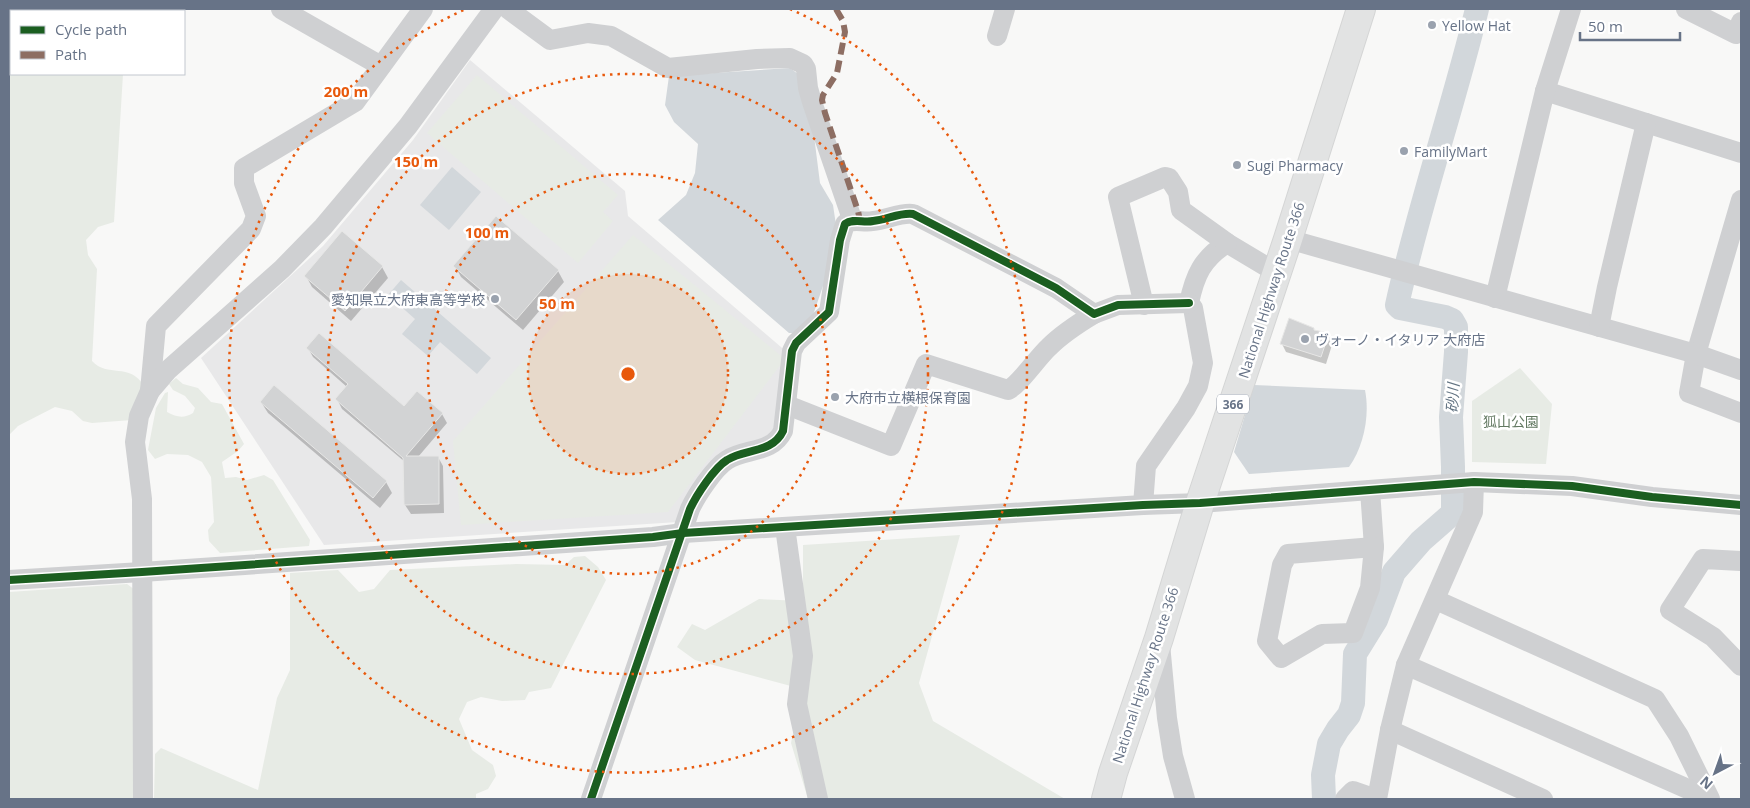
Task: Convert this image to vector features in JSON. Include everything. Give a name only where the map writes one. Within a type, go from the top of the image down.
[{"type":"highway","name":"National Highway Route 366","points":[[1106,799],[1361,9]]},
{"type":"street","points":[[280,9],[381,66]]},
{"type":"street","points":[[150,391],[156,326],[251,229],[254,222],[256,216],[244,182],[244,168],[355,102],[422,9]]},
{"type":"street","points":[[143,799],[142,499],[135,442],[139,416],[150,391],[168,370],[282,269],[323,228],[408,126],[494,9]]},
{"type":"street","points":[[508,9],[550,40],[588,33],[611,36],[668,68],[782,58],[790,58],[803,64],[806,70],[812,102],[850,213],[850,220]]},
{"type":"street","points":[[996,36],[1004,9]]},
{"type":"street","points":[[1495,298],[1545,91],[1571,9]]},
{"type":"street","points":[[1686,9],[1736,34],[1741,22]]},
{"type":"street","points":[[1545,91],[1741,153]]},
{"type":"street","points":[[1599,327],[1646,123]]},
{"type":"street","points":[[1144,305],[1118,198],[1165,177],[1169,178],[1178,192],[1181,210],[1227,243],[1277,273]]},
{"type":"street","points":[[1741,200],[1696,354],[1689,393],[1741,413]]},
{"type":"street","points":[[591,799],[696,496],[725,461],[776,443],[783,432],[792,351],[796,343],[829,312],[840,240],[845,224],[850,220],[874,221],[913,214],[1056,288],[1094,314]]},
{"type":"street","points":[[1288,239],[1696,354],[1741,370]]},
{"type":"street","points":[[1189,303],[1193,286],[1204,261],[1227,243]]},
{"type":"street","points":[[787,405],[891,446],[926,364],[1008,390],[1014,387],[1034,362],[1051,345],[1094,314],[1118,305],[1189,303]]},
{"type":"street","points":[[1144,505],[1146,466],[1186,408],[1198,386],[1203,363],[1193,308],[1189,303]]},
{"type":"street","points":[[9,580],[653,537],[683,533],[1200,503],[1470,482],[1572,486],[1652,497],[1741,505]]},
{"type":"street","points":[[1345,799],[1353,791],[1376,799],[1406,665],[1473,512],[1470,482]]},
{"type":"street","points":[[1370,490],[1374,547],[1370,588],[1353,633],[1322,634],[1281,658],[1267,641],[1282,565],[1288,554],[1374,547]]},
{"type":"street","points":[[785,527],[803,656],[797,704],[818,799]]},
{"type":"street","points":[[1741,560],[1703,559],[1670,610],[1713,637],[1741,666]]},
{"type":"street","points":[[1436,600],[1655,699],[1679,736],[1701,794]]},
{"type":"street","points":[[1159,638],[1173,756],[1185,799]]},
{"type":"street","points":[[1406,665],[1701,794]]},
{"type":"street","points":[[1390,730],[1543,799]]},
{"type":"shaded area","name":"愛知県立大府東高等学校","points":[[470,60],[625,191],[628,216],[788,353],[780,425],[765,443],[723,457],[678,522],[324,545],[201,358],[323,246],[413,140]]},
{"type":"shaded area","points":[[790,68],[798,74],[812,120],[820,183],[833,205],[836,225],[827,282],[823,286],[811,321],[797,333],[789,333],[658,220],[686,195],[695,173],[698,144],[674,122],[665,105],[669,76]]},
{"type":"shaded area","points":[[452,167],[481,192],[449,230],[420,205]]},
{"type":"shaded area","points":[[401,280],[491,358],[477,374],[440,342],[428,356],[402,334],[415,319],[388,295]]},
{"type":"shaded area","points":[[1254,385],[1365,390],[1367,410],[1365,430],[1359,450],[1349,467],[1249,474],[1234,452]]},
{"type":"green space","points":[[9,9],[128,9],[10,10],[10,75],[123,75],[114,222],[98,227],[86,240],[88,255],[97,269],[92,361],[104,369],[132,374],[144,386],[132,420],[92,423],[83,421],[72,411],[55,407],[18,426],[9,435]]},
{"type":"green space","points":[[477,75],[618,195],[603,212],[613,221],[578,263],[427,133]]},
{"type":"green space","points":[[633,235],[785,359],[668,512],[461,525],[453,441]]},
{"type":"green space","name":"狐山公園","points":[[1520,368],[1552,404],[1546,464],[1472,462],[1472,401]]},
{"type":"green space","points":[[176,378],[183,384],[198,388],[211,402],[222,404],[244,444],[238,451],[222,462],[225,478],[236,477],[247,480],[264,475],[273,480],[310,540],[309,546],[220,553],[209,541],[208,530],[214,522],[211,477],[202,462],[188,455],[167,454],[155,459],[148,450],[156,408],[165,393],[168,392],[167,412],[183,417],[193,413],[195,408],[185,396],[173,390],[169,384]]},
{"type":"green space","points":[[960,535],[919,683],[933,721],[1065,799],[808,799],[791,743],[802,689],[695,660],[677,647],[692,624],[705,630],[759,599],[803,601],[803,545]]},
{"type":"green space","points":[[585,556],[598,567],[606,580],[551,688],[529,692],[525,700],[502,701],[481,697],[467,702],[459,719],[472,750],[493,765],[496,776],[488,789],[476,794],[476,799],[154,799],[155,754],[161,748],[258,790],[277,698],[290,670],[290,573],[338,570],[359,592],[374,589],[390,570],[516,564],[565,565],[574,557]]},
{"type":"green space","points":[[127,584],[135,590],[133,799],[9,799],[9,592]]},
{"type":"building","points":[[496,216],[559,270],[516,320],[453,266]]},
{"type":"building","points":[[342,231],[383,266],[345,311],[304,276]]},
{"type":"building","name":"ヴォーノ・イタリア 大府店","points":[[1289,318],[1314,328],[1314,330],[1329,333],[1321,357],[1280,344]]},
{"type":"building","points":[[319,333],[404,406],[417,391],[443,413],[406,456],[439,456],[439,504],[404,505],[403,458],[335,399],[348,384],[306,348]]},
{"type":"building","points":[[274,385],[387,481],[373,498],[260,402]]},
{"type":"waterway","name":"砂川","points":[[1324,799],[1323,775],[1329,744],[1349,715],[1353,703],[1355,654],[1376,620],[1394,572],[1421,541],[1453,513],[1451,417],[1456,327],[1452,320],[1445,317],[1400,308],[1397,305],[1415,230],[1477,9]]},
{"type":"marked path","points":[[836,9],[843,21],[845,32],[837,73],[823,95],[822,100],[860,221]]},
{"type":"cycle path","points":[[591,799],[693,503],[706,483],[722,464],[734,456],[772,444],[783,431],[792,351],[796,343],[829,312],[840,240],[845,224],[851,221],[878,220],[904,214],[913,214],[1056,288],[1094,314],[1118,305],[1189,303]]},
{"type":"cycle path","points":[[9,580],[653,537],[683,533],[1200,503],[1474,482],[1572,486],[1652,497],[1741,505]]},
{"type":"place","name":"Yellow Hat","points":[[1432,25]]},
{"type":"place","name":"FamilyMart","points":[[1404,151]]},
{"type":"place","name":"Sugi Pharmacy","points":[[1237,165]]},
{"type":"place","name":"愛知県立大府東高等学校","points":[[495,299]]},
{"type":"place","name":"ヴォーノ・イタリア 大府店","points":[[1305,339]]},
{"type":"place","name":"大府市立横根保育園","points":[[835,397]]}]
